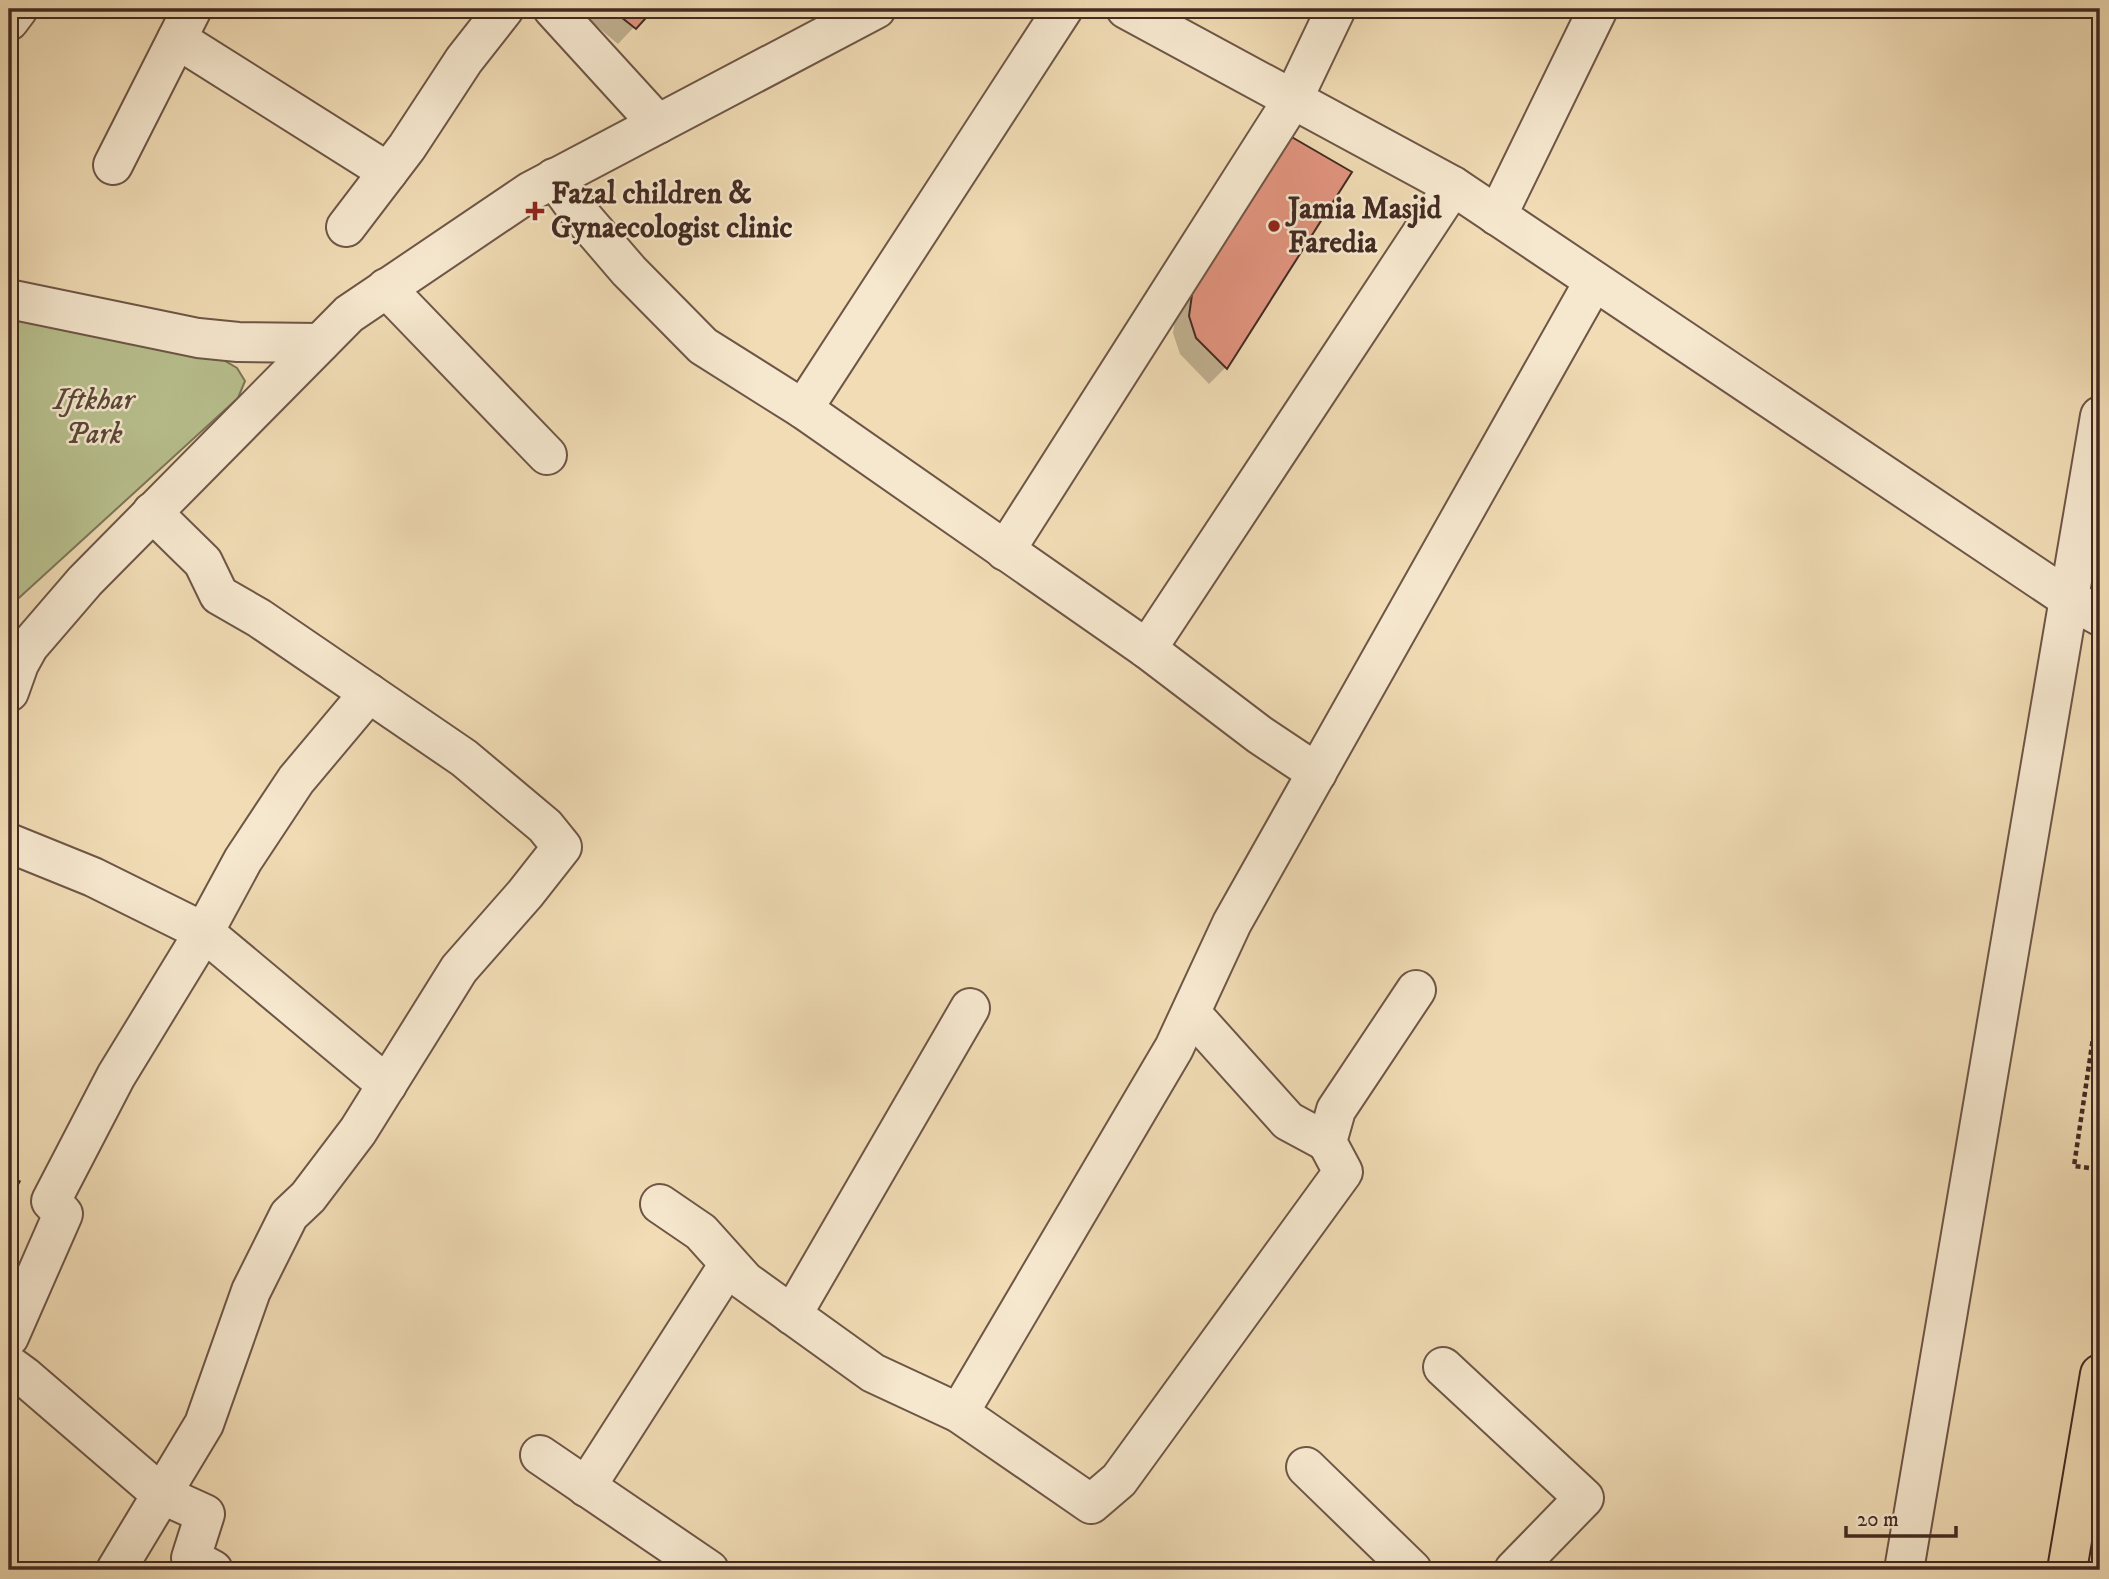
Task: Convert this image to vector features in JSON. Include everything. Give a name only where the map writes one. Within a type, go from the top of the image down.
[{"type":"highway","points":[[2067,1570],[2100,1374]]},
{"type":"street","points":[[9,21],[18,9]]},
{"type":"street","points":[[346,227],[388,172],[464,60],[504,9]]},
{"type":"street","points":[[554,9],[658,124]]},
{"type":"street","points":[[12,671],[29,646],[85,581],[349,314],[520,198],[554,178],[876,9]]},
{"type":"street","points":[[803,409],[1063,9]]},
{"type":"street","points":[[1005,551],[1293,99],[1336,9]]},
{"type":"street","points":[[1497,216],[1598,9]]},
{"type":"street","points":[[1130,10],[1453,186],[2085,607]]},
{"type":"street","points":[[113,165],[185,24],[388,172]]},
{"type":"street","points":[[554,178],[580,214],[629,271],[703,346],[803,409],[1147,649],[1260,735],[1317,773]]},
{"type":"street","points":[[1147,649],[1453,186]]},
{"type":"street","points":[[959,1413],[1174,1048],[1231,923],[1594,281]]},
{"type":"street","points":[[386,288],[547,455]]},
{"type":"street","points":[[9,299],[198,338],[238,342],[320,343]]},
{"type":"street","points":[[1904,1570],[2085,607],[2100,416]]},
{"type":"street","points":[[116,1570],[204,1424],[251,1291],[289,1215],[308,1197],[359,1131],[459,969],[562,847],[545,826],[464,758],[258,618],[219,595],[203,562],[152,512]]},
{"type":"street","points":[[9,1336],[63,1214],[51,1200],[116,1076],[204,932],[243,860],[296,779],[369,692]]},
{"type":"street","points":[[9,843],[93,877],[204,932],[387,1085]]},
{"type":"street","points":[[1327,1142],[1336,1110],[1416,990]]},
{"type":"street","points":[[792,1315],[970,1008]]},
{"type":"street","points":[[660,1204],[701,1232],[745,1281],[873,1373],[959,1413],[1091,1504],[1119,1480],[1343,1172],[1327,1142],[1288,1121],[1191,1013]]},
{"type":"street","points":[[586,1487],[729,1264]]},
{"type":"street","points":[[9,1365],[161,1494],[205,1514],[191,1558],[213,1570]]},
{"type":"street","points":[[1443,1367],[1584,1498],[1514,1570]]},
{"type":"street","points":[[540,1455],[709,1570]]},
{"type":"street","points":[[1306,1467],[1412,1570]]},
{"type":"path","points":[[2100,992],[2074,1166],[2097,1169],[2100,1150]]},
{"type":"green space","name":"Iftkhar Park","points":[[9,315],[213,354],[237,368],[245,381],[238,398],[9,607]]},
{"type":"building","points":[[611,9],[654,9],[636,29]]},
{"type":"building","name":"Jamia Masjid Faredia","points":[[1290,136],[1352,172],[1227,369],[1196,338],[1189,316],[1194,280]]},
{"type":"place","name":"Fazal children & Gynaecologist clinic","points":[[535,211]]},
{"type":"place","name":"Jamia Masjid Faredia","points":[[1274,226]]}]
